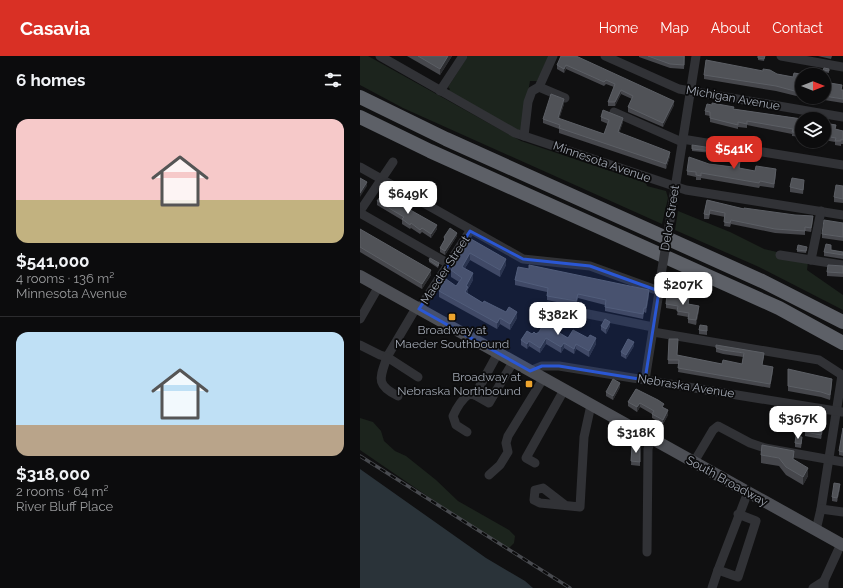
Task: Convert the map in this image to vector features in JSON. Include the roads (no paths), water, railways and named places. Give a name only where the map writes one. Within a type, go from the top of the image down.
[{"type":"highway","points":[[360,97],[421,128],[784,291],[843,322]]},
{"type":"highway","points":[[360,117],[430,151],[773,306],[843,343]]},
{"type":"main road","name":"South Broadway","points":[[360,276],[842,545]]},
{"type":"street","name":"Minnesota Avenue","points":[[380,56],[440,91],[524,136],[676,187],[843,215]]},
{"type":"street","points":[[440,91],[463,56]]},
{"type":"street","points":[[524,136],[528,102],[532,91],[539,87],[553,56]]},
{"type":"street","name":"Michigan Avenue","points":[[605,56],[679,89],[690,92],[843,117]]},
{"type":"street","name":"Delor Street","points":[[645,380],[696,56]]},
{"type":"street","points":[[781,56],[843,66]]},
{"type":"street","points":[[539,87],[566,98]]},
{"type":"street","points":[[614,112],[682,140],[843,165]]},
{"type":"street","points":[[393,162],[360,212],[449,264]]},
{"type":"street","points":[[360,168],[470,231],[523,259],[590,266],[659,291]]},
{"type":"street","points":[[812,260],[820,211]]},
{"type":"street","name":"Maeder Street","points":[[398,396],[387,391],[381,383],[381,374],[388,357],[470,231]]},
{"type":"street","points":[[780,255],[843,265]]},
{"type":"street","points":[[360,319],[379,286]]},
{"type":"street","points":[[548,306],[653,329],[820,360],[842,375],[840,412],[829,459],[816,530]]},
{"type":"street","points":[[360,345],[380,355],[388,357],[418,377]]},
{"type":"street","points":[[475,394],[498,353]]},
{"type":"street","points":[[467,432],[456,424],[453,416],[456,408],[469,394],[475,394],[489,403],[513,362]]},
{"type":"street","name":"Nebraska Avenue","points":[[530,371],[542,366],[559,366],[840,412]]},
{"type":"street","points":[[489,475],[497,469],[508,452],[506,443],[510,432],[543,379]]},
{"type":"street","points":[[535,463],[526,458],[564,390]]},
{"type":"street","points":[[565,505],[580,506],[584,437],[591,405]]},
{"type":"street","points":[[694,462],[713,430],[718,426],[750,443],[765,448],[843,462]]},
{"type":"street","points":[[647,552],[648,449],[652,439]]},
{"type":"street","points":[[712,588],[738,514],[748,492]]},
{"type":"street","points":[[821,509],[843,512]]},
{"type":"street","points":[[718,570],[738,577],[756,521],[738,514]]},
{"type":"street","points":[[813,588],[824,585],[842,545]]},
{"type":"railway","points":[[360,456],[570,588]]},
{"type":"place","name":"Broadway at Maeder Southbound","points":[[452,317]]},
{"type":"place","name":"Broadway at Nebraska Northbound","points":[[529,384]]}]
